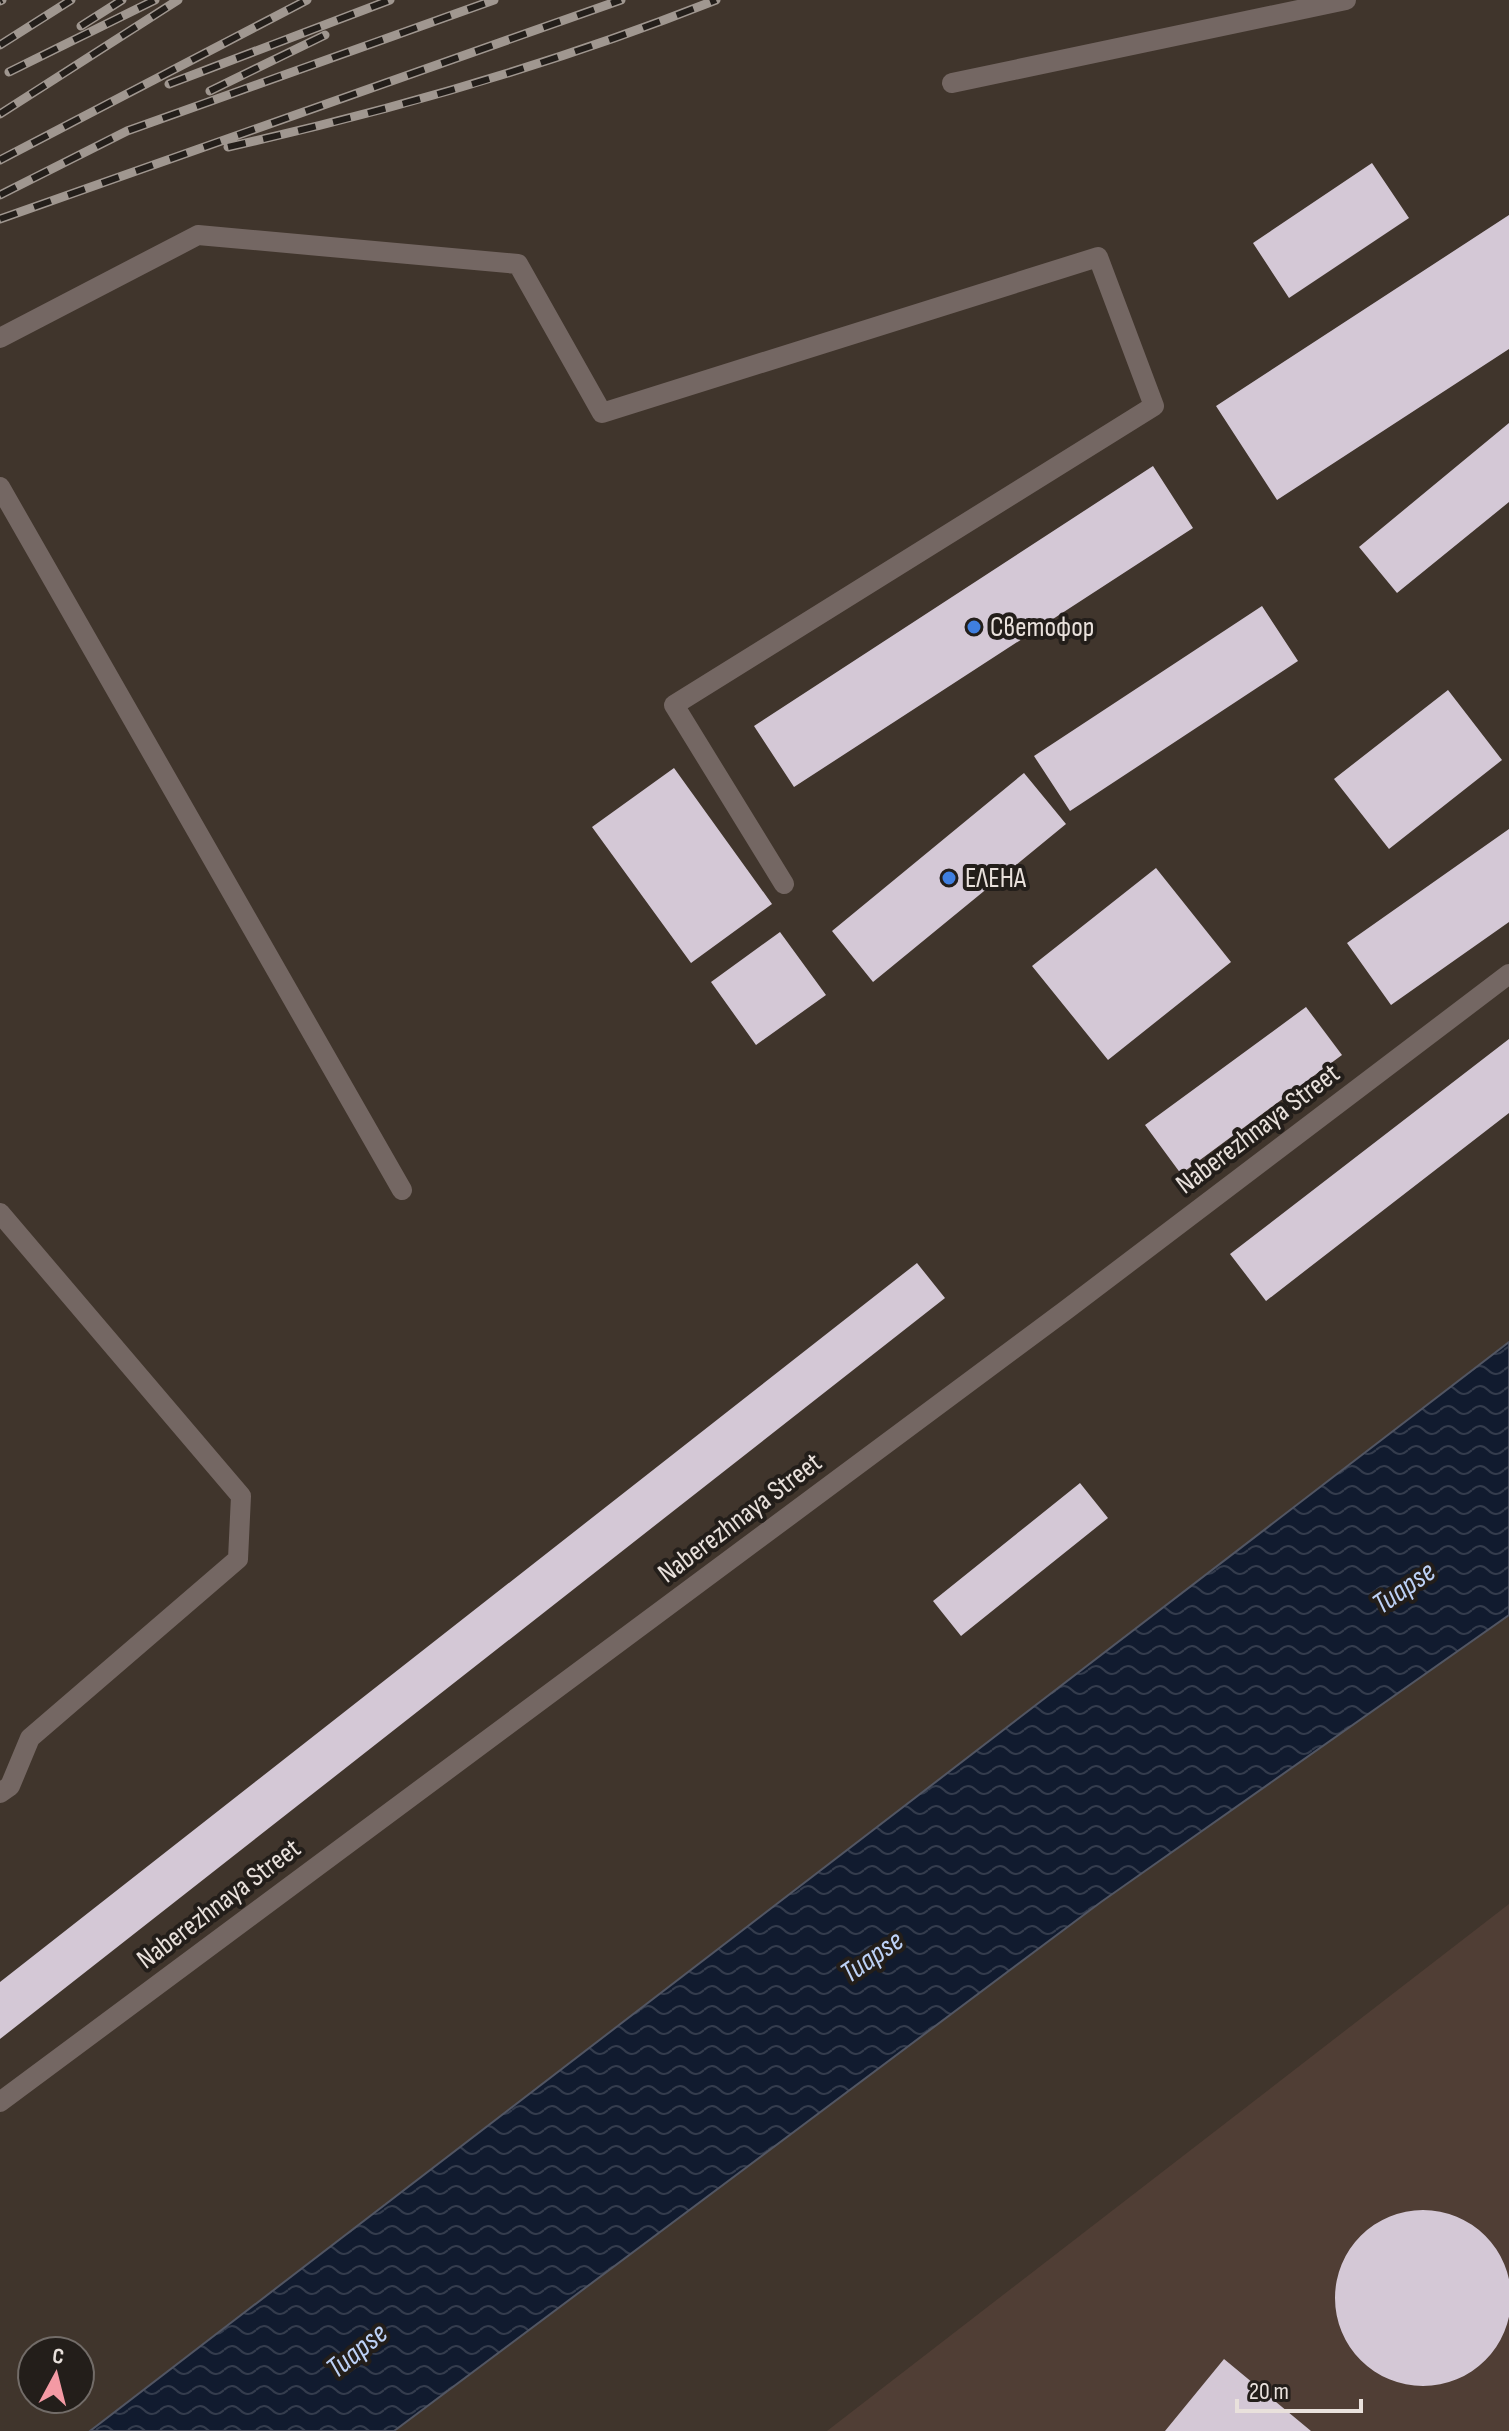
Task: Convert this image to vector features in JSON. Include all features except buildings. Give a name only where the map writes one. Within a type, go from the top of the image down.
[{"type":"street","points":[[952,83],[1346,0]]},
{"type":"street","points":[[0,338],[198,235],[518,264],[602,413],[1098,257],[1154,406],[674,705],[784,884]]},
{"type":"street","points":[[0,487],[402,1190]]},
{"type":"street","name":"Naberezhnaya Street","points":[[0,2102],[1054,1319],[1509,974]]},
{"type":"street","points":[[0,1213],[241,1496],[238,1559],[30,1738],[10,1786],[0,1793]]},
{"type":"shaded area","points":[[1509,1904],[1509,2431],[827,2431]]},
{"type":"water","name":"Tuapse","points":[[1509,1342],[1509,1615],[1101,1902],[394,2431],[90,2431]]},
{"type":"railway","points":[[0,45],[71,0]]},
{"type":"railway","points":[[81,26],[122,0]]},
{"type":"railway","points":[[9,72],[155,0]]},
{"type":"railway","points":[[0,114],[178,0]]},
{"type":"railway","points":[[0,160],[307,0]]},
{"type":"railway","points":[[169,84],[390,0]]},
{"type":"railway","points":[[0,195],[127,131],[494,0]]},
{"type":"railway","points":[[0,219],[621,0]]},
{"type":"railway","points":[[228,147],[475,83],[596,44],[716,0]]},
{"type":"railway","points":[[210,91],[325,35]]},
{"type":"place","name":"Светофор","points":[[974,627]]},
{"type":"place","name":"ЕЛЕНА","points":[[949,878]]}]
